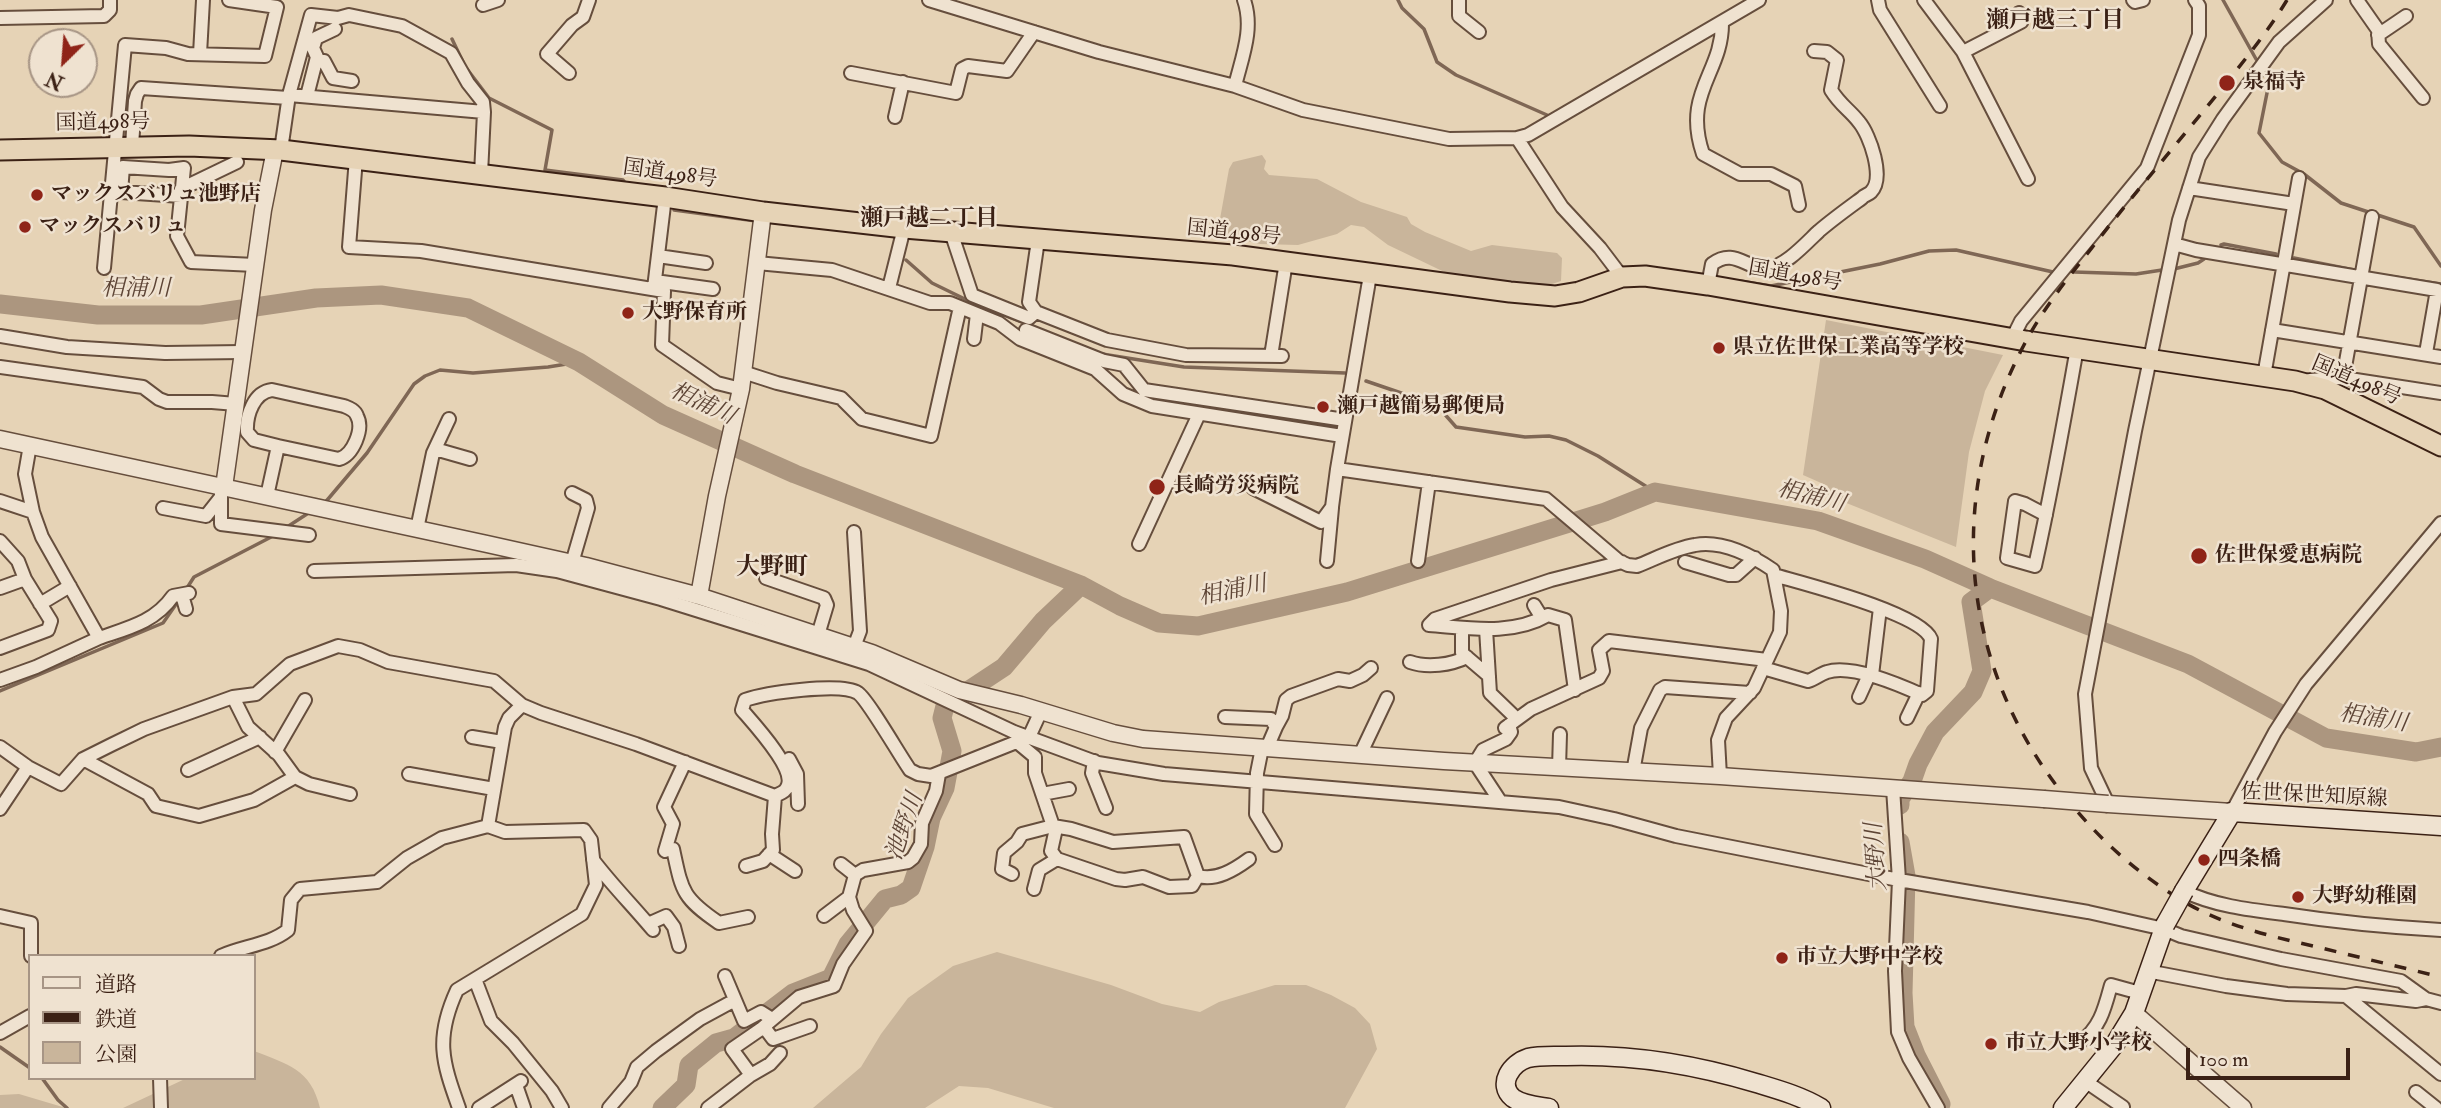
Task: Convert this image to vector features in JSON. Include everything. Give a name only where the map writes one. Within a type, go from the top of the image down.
[{"type":"highway","name":"国道498号","points":[[0,150],[123,146],[278,150],[665,197],[763,212],[904,228],[1233,255],[1370,275],[1555,296],[1579,292],[1622,277],[1645,276],[2012,338],[2295,381],[2325,389],[2441,446]]},
{"type":"main road","name":"佐世保世知原線","points":[[2063,1108],[2115,1044],[2134,1013],[2164,927],[2232,812],[2441,826]]},
{"type":"main road","points":[[1549,1108],[1522,1103],[1511,1097],[1505,1085],[1507,1075],[1515,1064],[1530,1057],[1592,1055],[1657,1059],[1711,1070],[1806,1099],[1821,1108]]},
{"type":"street","points":[[0,18],[104,16],[110,10],[110,0]]},
{"type":"street","points":[[200,54],[203,0]]},
{"type":"street","points":[[123,146],[125,46],[166,48],[188,54],[265,56],[277,7],[229,0]]},
{"type":"street","points":[[483,5],[498,0]]},
{"type":"street","points":[[569,73],[547,54],[572,24],[583,17],[589,0]]},
{"type":"street","points":[[929,0],[1099,52],[1235,86],[1303,110],[1449,139],[1517,138],[1552,122],[1759,0]]},
{"type":"street","points":[[1235,86],[1249,29],[1249,13],[1244,0]]},
{"type":"street","points":[[1460,0],[1459,16],[1479,32]]},
{"type":"street","points":[[1878,0],[1880,10],[1940,106]]},
{"type":"street","points":[[1924,0],[1964,52],[2028,179]]},
{"type":"street","points":[[2133,0],[2143,0]]},
{"type":"street","points":[[2012,338],[2021,321],[2147,168],[2199,35],[2199,6],[2195,0]]},
{"type":"street","points":[[2108,804],[2091,768],[2085,694],[2135,431],[2174,244],[2189,188],[2199,157],[2257,71],[2279,42],[2326,0]]},
{"type":"street","points":[[2357,0],[2378,30],[2379,44],[2423,98]]},
{"type":"street","points":[[309,535],[221,524],[222,490],[255,266],[288,97],[311,15],[338,18],[349,15],[402,26],[452,53],[468,83],[483,102],[481,174]]},
{"type":"street","points":[[2378,35],[2406,16]]},
{"type":"street","points":[[1722,22],[1722,38],[1700,93],[1696,115],[1698,139],[1703,154],[1740,174],[1771,174],[1795,186],[1799,205]]},
{"type":"street","points":[[1964,52],[2022,23]]},
{"type":"street","points":[[307,96],[317,57],[313,48],[316,38],[335,29]]},
{"type":"street","points":[[851,73],[956,93],[962,69],[968,66],[1007,71],[1034,32]]},
{"type":"street","points":[[1708,285],[1712,264],[1719,259],[1729,257],[1764,269],[1772,268],[1791,257],[1831,221],[1871,192],[1877,176],[1876,158],[1860,122],[1840,105],[1831,90],[1837,60],[1827,51],[1814,51]]},
{"type":"street","points":[[316,62],[324,61],[332,78],[352,81]]},
{"type":"street","points":[[895,117],[903,82]]},
{"type":"street","points":[[104,268],[123,146],[141,88],[307,96],[484,112]]},
{"type":"street","points":[[1517,138],[1562,206],[1622,277]]},
{"type":"street","points":[[356,158],[349,247],[421,251],[655,285],[713,289]]},
{"type":"street","points":[[237,162],[181,192],[121,192],[123,167],[184,168],[181,192],[177,236],[191,262],[255,266]]},
{"type":"street","points":[[2264,376],[2299,178]]},
{"type":"street","points":[[2189,188],[2294,204]]},
{"type":"street","points":[[655,285],[665,197]]},
{"type":"street","points":[[699,596],[742,381],[763,212]]},
{"type":"street","points":[[2343,378],[2372,217]]},
{"type":"street","points":[[889,288],[904,228]]},
{"type":"street","points":[[951,232],[972,295],[1104,361],[1124,365],[1144,390],[1345,421]]},
{"type":"street","points":[[1028,325],[1038,240]]},
{"type":"street","points":[[2174,244],[2196,250],[2437,290],[2426,353]]},
{"type":"street","points":[[658,256],[706,262]]},
{"type":"street","points":[[757,263],[831,270],[930,303],[950,303],[999,323],[1028,325],[1186,355],[1276,356],[1286,262]]},
{"type":"street","points":[[1327,561],[1337,469],[1370,275]]},
{"type":"street","points":[[655,285],[664,291],[663,345],[717,383],[777,383],[841,398],[862,419],[931,436],[960,307]]},
{"type":"street","points":[[974,339],[977,314]]},
{"type":"street","points":[[1028,325],[1096,369],[1132,399],[1152,406],[1342,436]]},
{"type":"street","points":[[2272,330],[2441,357]]},
{"type":"street","points":[[0,336],[67,347],[165,353],[243,351]]},
{"type":"street","points":[[2046,515],[2015,501],[2007,558],[2035,566],[2046,515],[2077,348]]},
{"type":"street","points":[[0,367],[144,387],[167,402],[236,404]]},
{"type":"street","points":[[2295,381],[2343,378],[2441,393]]},
{"type":"street","points":[[232,434],[254,440],[278,446],[339,459],[346,457],[354,446],[358,416],[344,406],[272,390],[265,391],[260,394],[247,417],[247,432],[254,440]]},
{"type":"street","points":[[1139,544],[1199,414]]},
{"type":"street","points":[[417,529],[435,449],[449,419]]},
{"type":"street","points":[[0,439],[222,490],[267,496],[572,563],[699,596],[853,647],[960,698],[1023,740],[1094,761],[1164,774],[1559,807],[1676,836],[1899,880],[2164,927],[2181,936],[2281,960],[2400,981],[2426,999],[2441,1003]]},
{"type":"street","points":[[30,445],[25,474],[33,512],[42,537],[99,638]]},
{"type":"street","points":[[267,496],[278,446]]},
{"type":"street","points":[[435,449],[470,460]]},
{"type":"street","points":[[1337,469],[1546,499],[1621,561],[1637,566],[1698,544],[1726,547],[1755,558],[1773,570],[1781,611],[1780,632],[1755,688],[1726,718],[1718,740],[1720,776]]},
{"type":"street","points":[[1418,561],[1429,482]]},
{"type":"street","points":[[1253,488],[1321,522],[1332,507]]},
{"type":"street","points":[[163,508],[206,516],[222,490]]},
{"type":"street","points":[[572,493],[586,500],[588,508],[572,563]]},
{"type":"street","points":[[0,501],[33,512]]},
{"type":"street","points":[[314,571],[516,565],[557,571],[661,599],[869,664],[944,698],[981,695],[1143,739],[2232,812],[2275,733],[2306,684],[2441,523]]},
{"type":"street","points":[[853,647],[860,631],[854,532]]},
{"type":"street","points":[[0,541],[18,561],[25,579],[51,621],[48,630],[0,648]]},
{"type":"street","points":[[1685,562],[1736,575],[1755,558]]},
{"type":"street","points":[[1575,690],[1565,620],[1548,615],[1535,623],[1501,629],[1429,625],[1435,619],[1551,580],[1621,561]]},
{"type":"street","points":[[1511,724],[1531,709],[1599,678],[1602,671],[1599,650],[1609,641],[1765,664],[1808,681],[1826,672],[1839,671],[1870,675],[1922,695],[1927,691],[1931,639],[1929,632],[1880,608],[1774,575]]},
{"type":"street","points":[[766,578],[824,598],[827,605],[818,635]]},
{"type":"street","points":[[0,588],[25,579]]},
{"type":"street","points":[[40,604],[70,586]]},
{"type":"street","points":[[0,680],[99,638],[147,621],[165,608],[173,596],[186,594],[186,609]]},
{"type":"street","points":[[1534,605],[1542,618]]},
{"type":"street","points":[[1859,697],[1870,675],[1880,608]]},
{"type":"street","points":[[1462,628],[1462,653],[1489,677]]},
{"type":"street","points":[[1475,763],[1483,750],[1506,739],[1511,732],[1511,724],[1490,693],[1486,629]]},
{"type":"street","points":[[0,747],[28,767],[61,783],[83,759],[144,729],[233,697],[256,694],[290,664],[338,646],[360,650],[388,662],[494,681],[522,705],[775,796],[785,791],[789,783],[788,772],[742,710],[745,700],[759,695],[844,688],[859,694],[910,770],[918,775],[931,776],[1023,740],[1041,711]]},
{"type":"street","points":[[1410,662],[1419,666],[1456,662],[1466,657]]},
{"type":"street","points":[[1275,845],[1256,814],[1256,782],[1264,748],[1282,716],[1286,700],[1338,679],[1350,681],[1371,668]]},
{"type":"street","points":[[1633,772],[1641,728],[1660,690],[1665,687],[1750,693]]},
{"type":"street","points":[[1907,718],[1919,693]]},
{"type":"street","points":[[233,697],[248,727],[275,752],[295,777],[309,784],[350,794]]},
{"type":"street","points":[[1360,755],[1387,698]]},
{"type":"street","points":[[275,752],[304,700]]},
{"type":"street","points":[[488,826],[502,742],[509,718],[522,705]]},
{"type":"street","points":[[1225,716],[1271,719],[1276,727]]},
{"type":"street","points":[[1559,768],[1560,734]]},
{"type":"street","points":[[188,769],[260,737]]},
{"type":"street","points":[[472,737],[502,742]]},
{"type":"street","points":[[1023,740],[1035,757],[1034,768],[1054,826],[1051,851],[1057,859],[1116,879],[1143,877],[1169,887],[1192,886],[1198,876]]},
{"type":"street","points":[[772,748],[777,745],[789,758],[797,774],[798,804]]},
{"type":"street","points":[[83,759],[148,794],[156,806],[199,817],[254,800],[295,777]]},
{"type":"street","points":[[1094,761],[1092,772],[1106,807]]},
{"type":"street","points":[[685,762],[664,807],[673,824],[665,844],[673,849],[682,888],[697,908],[719,923],[748,917]]},
{"type":"street","points":[[1475,763],[1500,801]]},
{"type":"street","points":[[0,808],[28,767]]},
{"type":"street","points":[[751,1075],[732,1049],[799,997],[834,986],[843,964],[866,931],[853,910],[849,897],[855,876],[863,870],[908,862],[913,858],[921,844],[922,823],[945,772]]},
{"type":"street","points":[[409,774],[494,789]]},
{"type":"street","points":[[1893,788],[1899,880],[1895,971],[1898,1032],[1909,1058],[1938,1108]]},
{"type":"street","points":[[1042,794],[1069,789]]},
{"type":"street","points":[[747,866],[763,861],[773,850],[775,796]]},
{"type":"street","points":[[225,954],[276,939],[288,930],[291,901],[300,889],[377,882],[407,858],[442,838],[488,826],[505,832],[584,830],[591,840],[596,885],[582,914],[457,990],[450,1006],[441,1047],[447,1074],[461,1106]]},
{"type":"street","points":[[1012,874],[1002,869],[1004,853],[1022,834],[1054,826],[1113,842],[1184,837],[1198,876]]},
{"type":"street","points":[[769,854],[795,871]]},
{"type":"street","points":[[1034,889],[1039,870],[1057,859]]},
{"type":"street","points":[[1198,876],[1207,879],[1233,870],[1249,859]]},
{"type":"street","points":[[593,860],[651,927],[666,916],[674,927],[679,946]]},
{"type":"street","points":[[841,864],[855,876]]},
{"type":"street","points":[[2184,891],[2199,898],[2243,909],[2357,924],[2441,930]]},
{"type":"street","points":[[824,916],[849,897]]},
{"type":"street","points":[[0,916],[31,923],[31,954]]},
{"type":"street","points":[[2147,971],[2263,991],[2346,996],[2356,994],[2416,1001],[2426,999]]},
{"type":"street","points":[[725,976],[744,1021],[761,1012],[773,1039],[810,1026]]},
{"type":"street","points":[[475,979],[495,1028],[513,1043],[552,1091],[562,1108]]},
{"type":"street","points":[[2080,1042],[2091,1035],[2101,1017],[2111,985],[2140,993]]},
{"type":"street","points":[[2346,996],[2441,1074]]},
{"type":"street","points":[[609,1108],[631,1082],[637,1067],[699,1019],[735,1000]]},
{"type":"street","points":[[2134,1013],[2243,1108]]},
{"type":"street","points":[[0,1033],[28,1017]]},
{"type":"street","points":[[708,1108],[770,1064],[780,1053]]},
{"type":"street","points":[[160,1080],[161,1108]]},
{"type":"street","points":[[2085,1081],[2123,1107]]},
{"type":"street","points":[[479,1108],[518,1083],[524,1108]]},
{"type":"street","points":[[2416,1092],[2436,1108]]},
{"type":"green space","points":[[1262,155],[1266,161],[1264,169],[1269,175],[1317,179],[1361,202],[1407,217],[1411,224],[1425,232],[1471,251],[1492,245],[1557,253],[1562,258],[1561,281],[1546,286],[1461,280],[1388,245],[1364,227],[1351,225],[1337,234],[1298,245],[1260,244],[1223,236],[1218,230],[1229,169],[1233,162]]},
{"type":"green space","points":[[1826,320],[2003,355],[1985,391],[1969,452],[1956,547],[1824,494],[1828,486],[1803,475]]},
{"type":"green space","points":[[997,952],[1111,985],[1162,1004],[1200,1012],[1219,1002],[1275,985],[1306,985],[1355,1008],[1370,1024],[1377,1049],[1345,1108],[1054,1108],[988,1088],[959,1086],[925,1108],[813,1108],[861,1067],[908,998],[953,966]]},
{"type":"green space","points":[[256,1052],[287,1064],[304,1076],[311,1084],[320,1108],[123,1108],[183,1080],[256,1080]]},
{"type":"green space","points":[[19,1094],[66,1108],[0,1108],[0,1095]]},
{"type":"waterway","points":[[1398,0],[1402,8],[1424,29],[1437,62],[1456,75],[1547,115]]},
{"type":"waterway","points":[[2223,0],[2256,59],[2271,73],[2259,133],[2282,162],[2304,174],[2341,203],[2414,227],[2441,266]]},
{"type":"waterway","points":[[452,39],[463,62]]},
{"type":"waterway","points":[[467,69],[489,98],[552,130],[545,170],[623,180],[626,184]]},
{"type":"waterway","points":[[674,208],[756,221]]},
{"type":"waterway","points":[[2221,245],[2276,254]]},
{"type":"waterway","points":[[1740,281],[1771,286],[1929,251],[1956,250],[2053,272]]},
{"type":"waterway","points":[[2294,258],[2354,270]]},
{"type":"waterway","points":[[2174,269],[2204,259]]},
{"type":"waterway","points":[[906,260],[932,283],[973,303],[1030,325]]},
{"type":"waterway","points":[[2074,272],[2136,274],[2162,270]]},
{"type":"waterway","points":[[2388,276],[2441,284]]},
{"type":"waterway","name":"相浦川","points":[[0,304],[98,315],[201,315],[316,298],[381,295],[468,308],[579,362],[663,415],[795,474],[1081,585],[1159,623],[1198,626],[1347,592],[1605,512],[1655,492],[1818,521],[1925,559],[1990,588],[2188,664],[2326,738],[2416,752],[2441,747]]},
{"type":"waterway","points":[[1102,354],[1184,367],[1345,373]]},
{"type":"waterway","points":[[323,505],[367,453],[414,384],[425,376],[440,370],[473,373],[579,362]]},
{"type":"waterway","points":[[1366,381],[1441,410],[1456,427],[1566,440],[1598,456],[1655,492]]},
{"type":"waterway","points":[[284,529],[310,512]]},
{"type":"waterway","points":[[185,591],[194,577],[275,535]]},
{"type":"waterway","name":"池野川","points":[[662,1108],[686,1085],[689,1065],[716,1043],[734,1038],[793,993],[831,978],[848,944],[885,899],[901,895],[911,888],[925,847],[931,818],[945,788],[952,751],[942,718],[945,706],[1004,667],[1043,621],[1081,585]]},
{"type":"waterway","name":"大野川","points":[[1900,805],[1900,799],[1912,781],[1935,732],[1973,692],[1982,671],[1971,602],[1990,588]]},
{"type":"waterway","points":[[0,691],[163,623],[179,600]]},
{"type":"waterway","name":"大野川","points":[[1900,842],[1906,876],[1903,993],[1905,1027],[1941,1104]]},
{"type":"waterway","points":[[0,1047],[28,1067]]},
{"type":"waterway","points":[[43,1080],[67,1108]]},
{"type":"railway","points":[[2287,0],[2246,58],[2064,283],[2025,343],[1999,402],[1982,461],[1974,521],[1975,581],[1986,640],[2005,697],[2034,752],[2071,804],[2125,859],[2171,894],[2225,921],[2283,939],[2441,977]]},
{"type":"place","name":"泉福寺","points":[[2227,83]]},
{"type":"place","name":"マックスバリュ池野店","points":[[37,195]]},
{"type":"place","name":"マックスバリュ","points":[[25,227]]},
{"type":"place","name":"大野保育所","points":[[628,313]]},
{"type":"place","name":"県立佐世保工業高等学校","points":[[1719,348]]},
{"type":"place","name":"瀬戸越簡易郵便局","points":[[1323,407]]},
{"type":"place","name":"長崎労災病院","points":[[1157,487]]},
{"type":"place","name":"佐世保愛恵病院","points":[[2199,556]]},
{"type":"place","name":"四条橋","points":[[2204,860]]},
{"type":"place","name":"大野幼稚園","points":[[2298,897]]},
{"type":"place","name":"市立大野中学校","points":[[1782,958]]},
{"type":"place","name":"市立大野小学校","points":[[1991,1044]]},
{"type":"district","name":"瀬戸越三丁目","points":[[2055,22]]},
{"type":"district","name":"瀬戸越二丁目","points":[[929,220]]},
{"type":"district","name":"大野町","points":[[772,569]]}]
